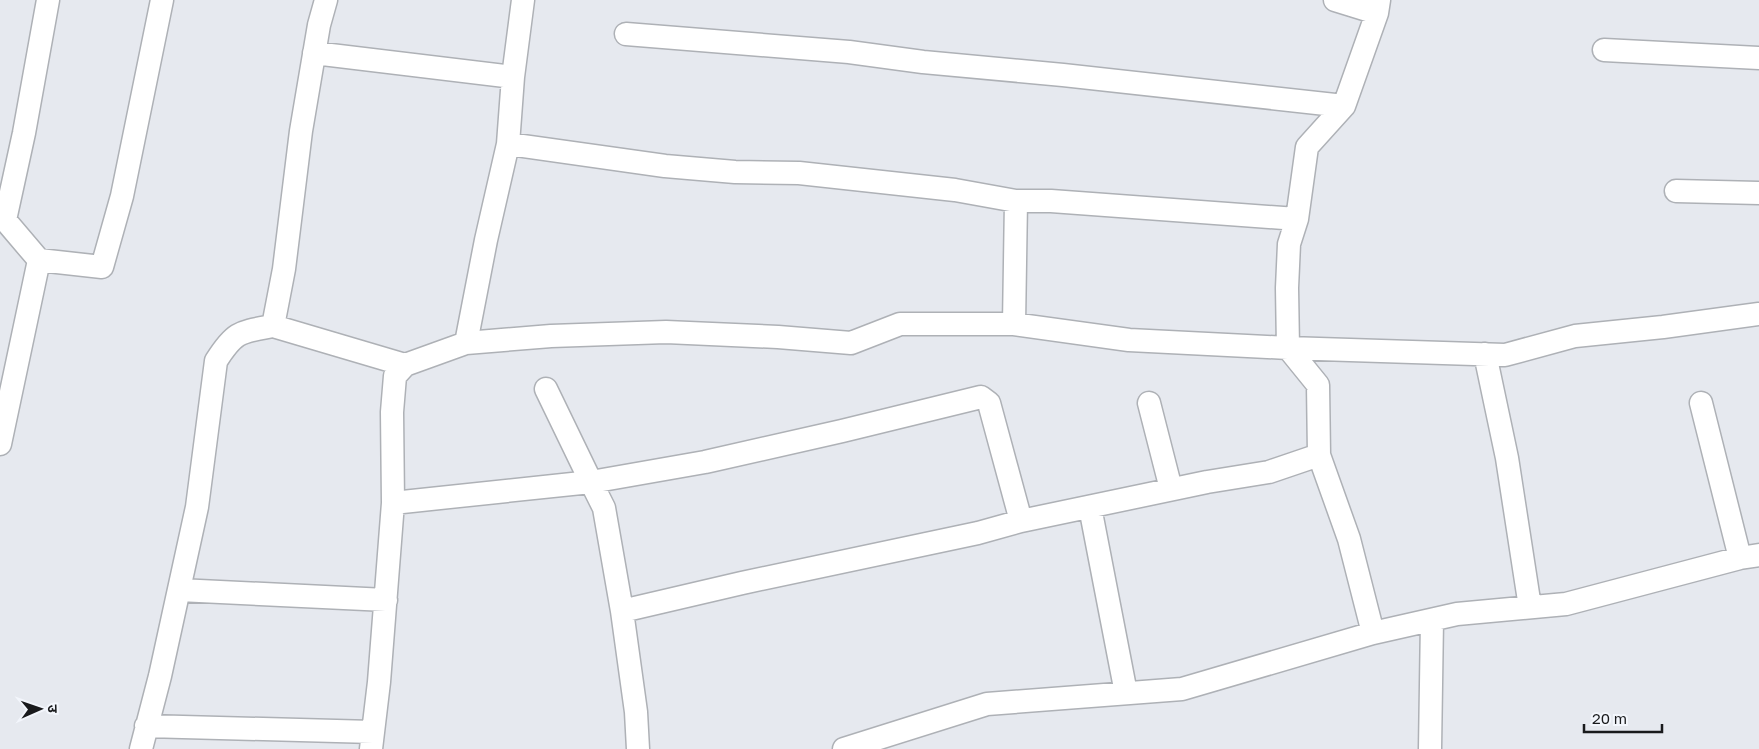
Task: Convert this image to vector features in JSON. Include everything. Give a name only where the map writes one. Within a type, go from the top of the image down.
[{"type":"street","points":[[48,0],[24,133],[5,220],[39,260],[102,267],[122,196],[162,0]]},
{"type":"street","points":[[273,326],[284,269],[301,131],[319,25],[326,0]]},
{"type":"street","points":[[466,343],[486,240],[508,144],[523,0]]},
{"type":"street","points":[[1335,0],[1378,6],[1344,106],[1307,147],[1297,219],[1289,244],[1287,288],[1288,348],[1318,385],[1319,455],[1349,540],[1372,633]]},
{"type":"street","points":[[626,34],[849,52],[923,62],[1063,75],[1344,106]]},
{"type":"street","points":[[1604,50],[1759,58]]},
{"type":"street","points":[[314,53],[514,76]]},
{"type":"street","points":[[508,144],[665,166],[735,172],[799,173],[955,190],[1016,200],[1297,219]]},
{"type":"street","points":[[1676,191],[1759,193]]},
{"type":"street","points":[[1014,324],[1016,200]]},
{"type":"street","points":[[0,444],[39,260]]},
{"type":"street","points":[[146,726],[372,741],[386,600],[393,503],[392,412],[395,376],[404,365],[466,343],[551,336],[666,332],[778,337],[851,343],[900,324],[1014,324],[1129,340],[1288,348],[1505,355],[1575,336],[1663,327],[1759,314]]},
{"type":"street","points":[[141,749],[160,676],[197,507],[216,361],[228,342],[242,332],[273,326],[404,365]]},
{"type":"street","points":[[1485,354],[1507,458],[1530,607]]},
{"type":"street","points":[[546,389],[604,508],[622,611],[636,712],[638,749]]},
{"type":"street","points":[[393,503],[591,482],[705,462],[981,397],[989,403],[1021,521]]},
{"type":"street","points":[[1149,402],[1171,490]]},
{"type":"street","points":[[844,749],[987,704],[1182,689],[1372,633],[1457,614],[1566,604],[1750,556],[1701,403]]},
{"type":"street","points":[[622,611],[742,583],[978,533],[1021,521],[1207,482],[1269,472],[1319,455]]},
{"type":"street","points":[[1090,507],[1126,693]]},
{"type":"street","points":[[179,590],[386,600]]},
{"type":"street","points":[[1430,749],[1432,620]]}]
